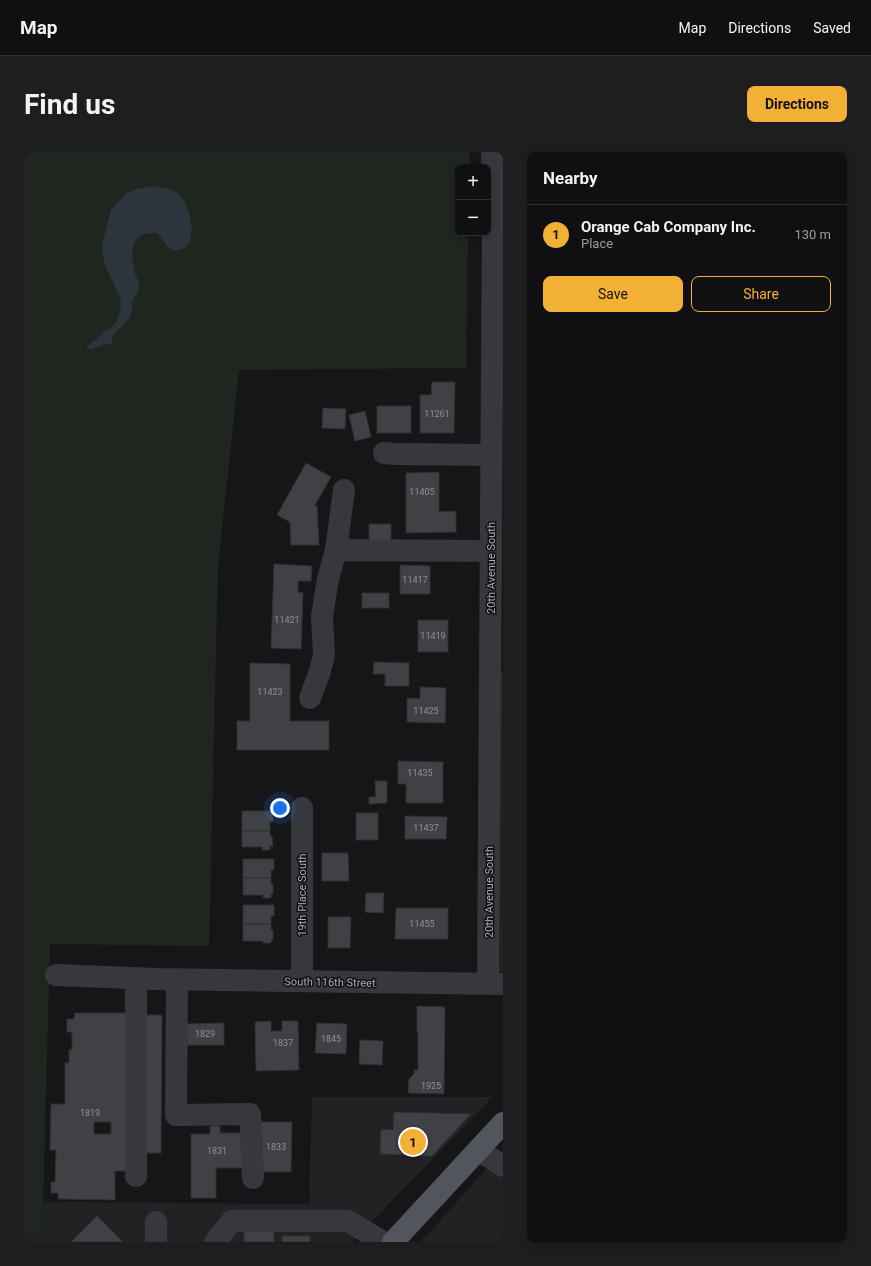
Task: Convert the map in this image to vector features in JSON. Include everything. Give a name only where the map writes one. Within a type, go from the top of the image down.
[{"type":"main road","points":[[393,1242],[503,1123]]},
{"type":"street","name":"20th Avenue South","points":[[492,152],[497,520],[491,551],[496,984]]},
{"type":"street","points":[[384,453],[395,454],[495,448]]},
{"type":"street","points":[[310,698],[324,656],[322,616],[328,579],[336,550],[344,490]]},
{"type":"street","points":[[336,550],[491,551]]},
{"type":"street","points":[[503,744],[503,841]]},
{"type":"street","name":"19th Place South","points":[[302,808],[302,981]]},
{"type":"street","name":"South 116th Street","points":[[56,975],[156,979],[496,984]]},
{"type":"street","points":[[136,1176],[156,979]]},
{"type":"street","points":[[156,979],[176,1115],[250,1114],[254,1178]]},
{"type":"street","points":[[478,1150],[503,1166]]},
{"type":"street","points":[[215,1242],[232,1221],[348,1221],[383,1242]]},
{"type":"shaded area","points":[[24,152],[470,152],[470,164],[455,164],[455,236],[468,236],[466,368],[239,370],[218,566],[209,946],[50,944],[43,1209],[38,1237],[35,1242],[24,1242]]},
{"type":"shaded area","points":[[154,186],[175,191],[180,195],[191,220],[192,228],[190,241],[186,247],[176,251],[168,247],[157,233],[144,234],[136,240],[132,255],[139,287],[133,300],[131,314],[113,335],[112,343],[93,349],[87,349],[87,346],[114,324],[120,311],[121,300],[105,265],[102,247],[111,210],[126,194],[137,189]]},
{"type":"shaded area","points":[[498,672],[503,672],[503,972],[497,972]]},
{"type":"shaded area","points":[[312,1097],[493,1097],[352,1242],[35,1242],[38,1237],[44,1202],[309,1204]]},
{"type":"shaded area","points":[[503,1150],[503,1242],[421,1242]]},
{"type":"building","points":[[432,382],[455,382],[454,433],[420,433],[420,395],[431,395]]},
{"type":"building","points":[[377,406],[411,406],[411,433],[377,433]]},
{"type":"building","points":[[323,408],[346,409],[345,429],[322,428]]},
{"type":"building","points":[[365,411],[371,437],[355,441],[349,415]]},
{"type":"building","points":[[306,463],[331,477],[315,505],[317,506],[319,545],[291,545],[290,522],[277,515]]},
{"type":"building","points":[[439,472],[439,512],[456,511],[456,532],[406,533],[406,473]]},
{"type":"building","points":[[369,524],[391,524],[391,545],[369,545]]},
{"type":"building","points":[[274,564],[312,566],[311,581],[298,581],[298,592],[303,593],[301,649],[271,648]]},
{"type":"building","points":[[400,565],[430,566],[430,594],[400,594]]},
{"type":"building","points":[[362,593],[389,593],[389,608],[362,608]]},
{"type":"building","points":[[418,620],[448,620],[448,652],[418,652]]},
{"type":"building","points":[[374,662],[409,663],[409,686],[385,686],[385,674],[373,674]]},
{"type":"building","points":[[250,663],[290,664],[290,721],[329,721],[329,750],[237,750],[237,721],[250,721]]},
{"type":"building","points":[[420,687],[446,688],[445,723],[407,722],[407,698],[420,699]]},
{"type":"building","points":[[398,761],[443,762],[443,803],[406,803],[406,784],[398,784]]},
{"type":"building","points":[[375,781],[387,781],[387,803],[369,804],[369,797],[376,797]]},
{"type":"building","points":[[242,811],[273,811],[273,822],[270,822],[270,831],[242,831]]},
{"type":"building","points":[[356,813],[378,813],[378,840],[356,840]]},
{"type":"building","points":[[405,816],[447,817],[446,839],[405,839]]},
{"type":"building","points":[[242,831],[270,831],[273,846],[270,846],[270,850],[262,850],[262,847],[242,847]]},
{"type":"building","points":[[322,853],[348,853],[349,881],[322,881]]},
{"type":"building","points":[[243,859],[274,859],[274,870],[271,870],[271,878],[243,878]]},
{"type":"building","points":[[243,878],[271,878],[271,884],[273,884],[273,894],[271,894],[271,898],[263,898],[263,895],[243,895]]},
{"type":"building","points":[[366,893],[384,893],[383,913],[365,912]]},
{"type":"building","points":[[243,905],[274,905],[274,916],[271,916],[271,924],[243,924]]},
{"type":"building","points":[[396,908],[448,908],[448,939],[395,939]]},
{"type":"building","points":[[328,917],[351,917],[350,948],[328,948]]},
{"type":"building","points":[[243,924],[271,924],[271,930],[273,930],[273,940],[271,940],[271,943],[263,943],[263,941],[243,941]]},
{"type":"building","points":[[417,1006],[445,1007],[444,1094],[408,1093],[409,1079],[414,1074],[414,1070],[418,1070]]},
{"type":"building","points":[[75,1013],[131,1013],[128,1171],[115,1171],[115,1200],[58,1199],[58,1193],[51,1193],[51,1182],[55,1182],[56,1150],[50,1150],[51,1104],[65,1104],[65,1063],[69,1063],[69,1050],[72,1050],[72,1032],[67,1032],[67,1019],[74,1019]],"holes":[[[94,1122],[111,1122],[111,1134],[94,1134]]]},
{"type":"building","points":[[144,1015],[162,1015],[161,1153],[142,1153]]},
{"type":"building","points":[[271,1021],[271,1031],[282,1031],[282,1021],[298,1021],[299,1070],[256,1071],[255,1022]]},
{"type":"building","points":[[224,1023],[224,1045],[187,1045],[187,1024]]},
{"type":"building","points":[[317,1023],[347,1024],[346,1054],[315,1053]]},
{"type":"building","points":[[360,1040],[383,1041],[382,1065],[359,1064]]},
{"type":"building","points":[[394,1112],[471,1114],[432,1156],[380,1154],[381,1129],[393,1130]]},
{"type":"building","points":[[261,1122],[292,1122],[291,1172],[260,1172]]},
{"type":"building","points":[[210,1126],[220,1126],[220,1133],[243,1133],[243,1168],[216,1168],[216,1198],[191,1198],[191,1134],[210,1134]]},
{"type":"building","points":[[97,1216],[123,1242],[71,1242]]},
{"type":"building","points":[[244,1226],[274,1226],[274,1242],[244,1242]]},
{"type":"building","points":[[282,1236],[310,1236],[310,1242],[282,1242]]},
{"type":"place","name":"Orange Cab Company Inc.","points":[[413,1142]]}]
